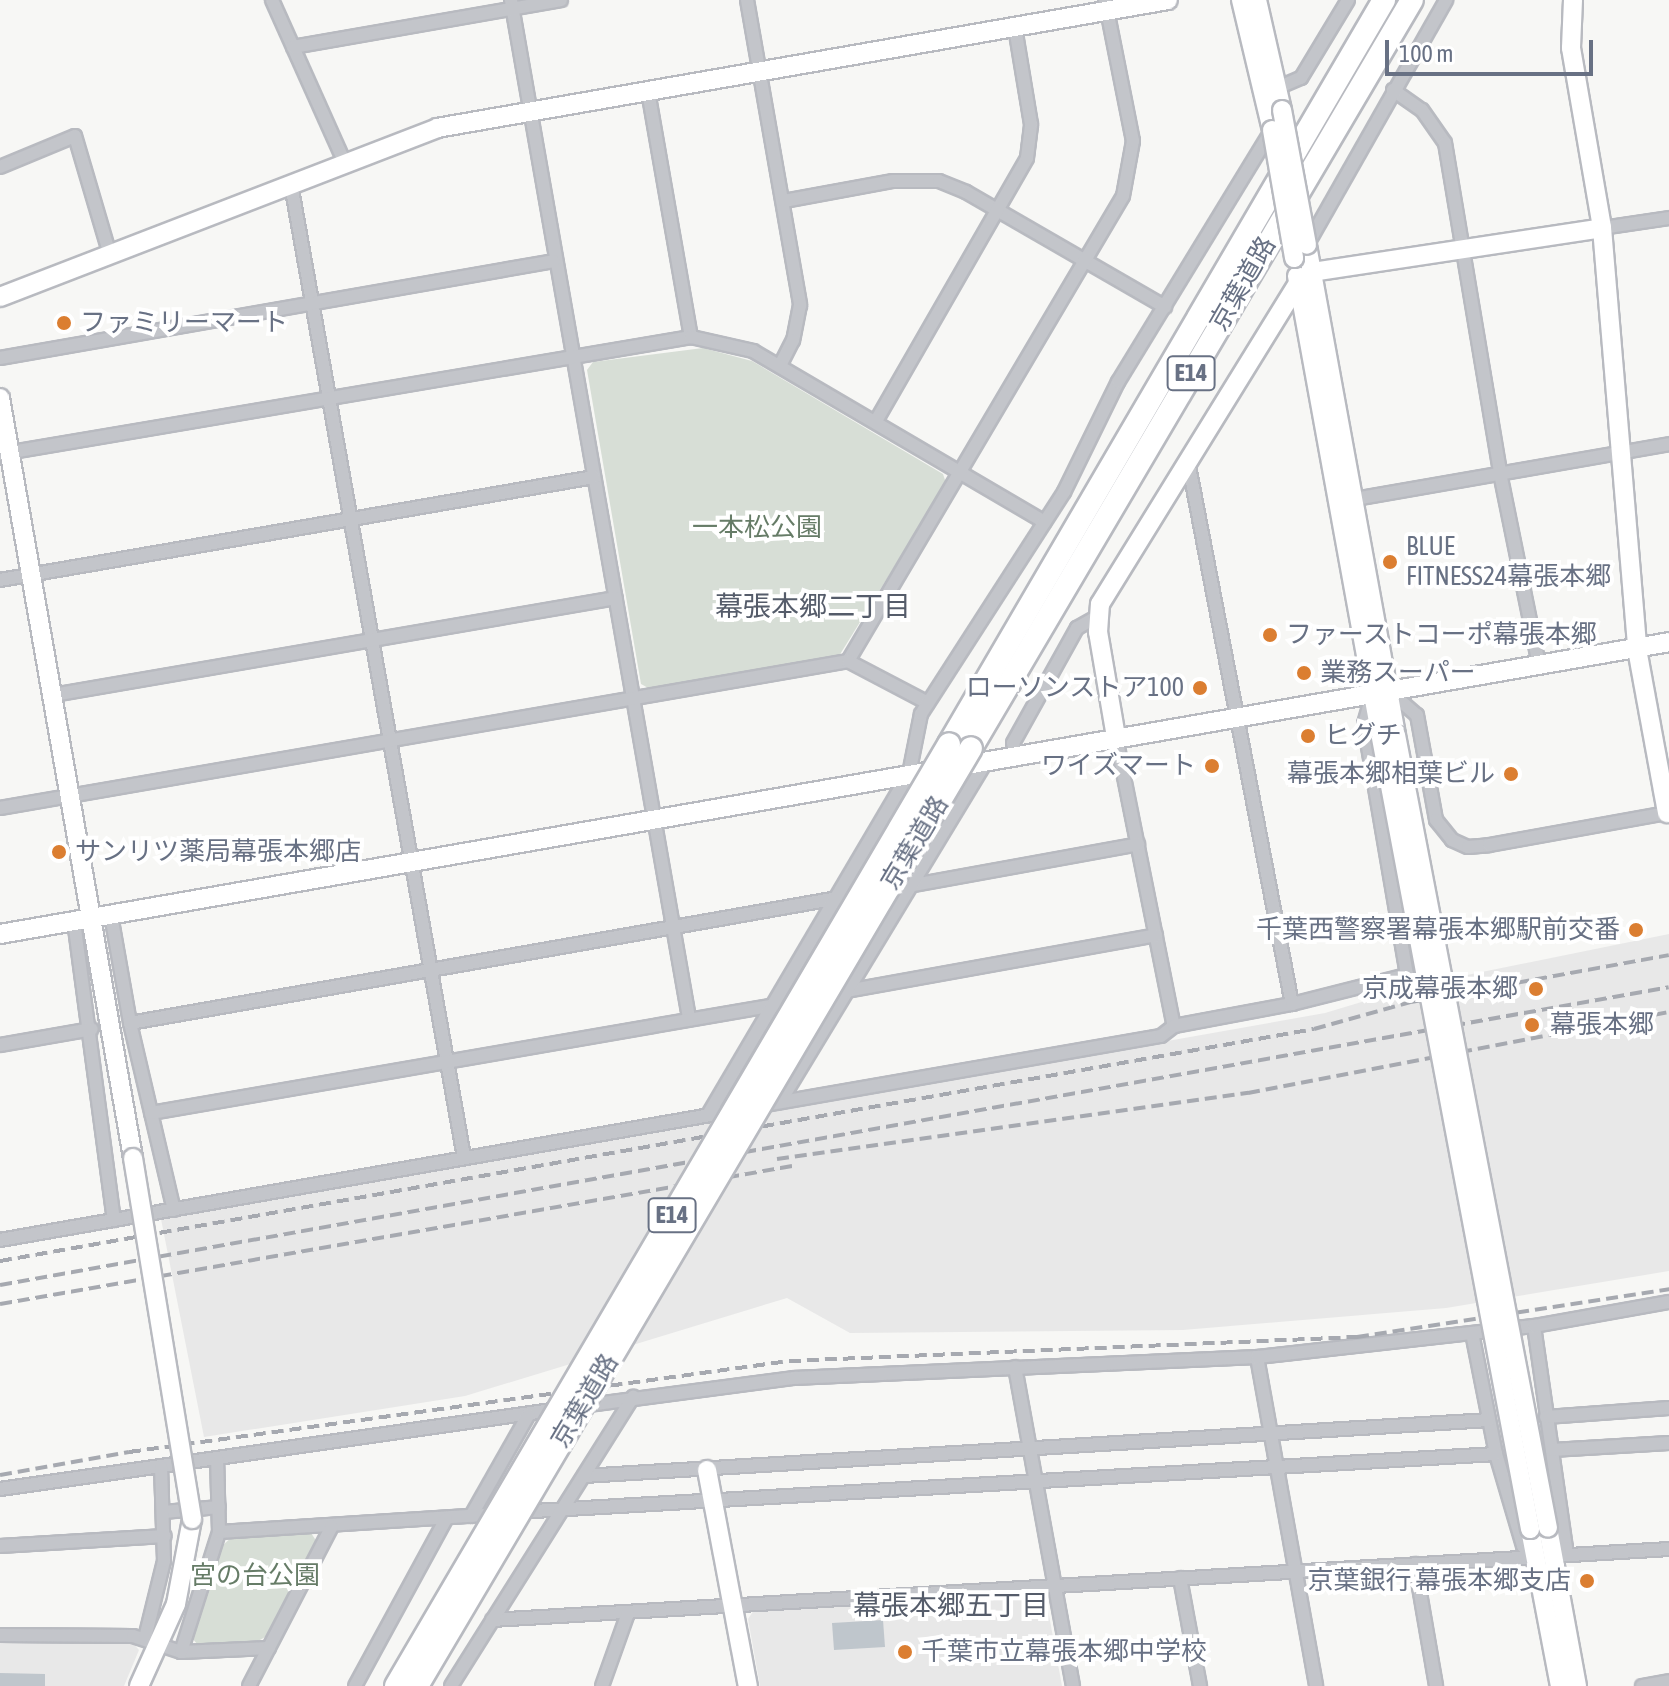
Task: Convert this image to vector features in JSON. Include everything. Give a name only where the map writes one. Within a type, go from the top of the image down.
[{"type":"highway","name":"京葉道路","points":[[396,1686],[969,750],[1384,0]]},
{"type":"highway","name":"京葉道路","points":[[417,1686],[1412,0]]},
{"type":"street","points":[[272,0],[345,163]]},
{"type":"street","points":[[293,47],[512,4],[561,0]]},
{"type":"street","points":[[747,0],[800,305],[793,340],[780,365]]},
{"type":"street","points":[[0,297],[437,128],[1015,27],[1106,5],[1168,0]]},
{"type":"street","points":[[1241,0],[1305,277],[1545,1561],[1560,1686]]},
{"type":"street","points":[[1257,0],[1282,110],[1300,252]]},
{"type":"street","points":[[1277,88],[1301,78],[1348,0]]},
{"type":"street","points":[[1300,252],[1446,0]]},
{"type":"street","points":[[1381,692],[1417,715],[1436,820],[1452,840],[1468,847],[1667,813],[1637,649],[1602,228],[1571,48],[1573,0]]},
{"type":"street","points":[[512,4],[554,261],[689,1018]]},
{"type":"street","points":[[848,661],[1123,196],[1133,141],[1106,5]]},
{"type":"street","points":[[876,421],[1022,170],[1031,124],[1015,27]]},
{"type":"street","points":[[1393,90],[1422,110],[1445,143],[1500,473],[1539,665]]},
{"type":"street","points":[[648,91],[691,337]]},
{"type":"street","points":[[708,1115],[909,774],[915,735],[928,703],[1044,522],[1165,307],[1272,130]]},
{"type":"street","points":[[0,167],[75,136],[110,255]]},
{"type":"street","points":[[784,201],[916,179],[955,186],[1165,307]]},
{"type":"street","points":[[291,184],[464,1157]]},
{"type":"street","points":[[1015,753],[1013,743],[1077,628],[1097,617],[1140,533],[1305,277],[1669,218]]},
{"type":"street","points":[[0,358],[554,261]]},
{"type":"street","points":[[0,1224],[1,1240],[1161,1036],[1174,1026],[1292,1004],[1407,975],[1364,724],[1381,692],[1355,499],[1305,277]]},
{"type":"street","points":[[5,454],[691,337],[740,345],[780,365],[1044,522]]},
{"type":"street","points":[[0,398],[5,454],[31,576],[71,797],[92,1029],[114,1220]]},
{"type":"street","points":[[1355,499],[1669,444]]},
{"type":"street","points":[[1188,460],[1292,1004]]},
{"type":"street","points":[[0,580],[594,477]]},
{"type":"street","points":[[53,695],[616,598]]},
{"type":"street","points":[[1097,617],[1116,737],[1174,1026]]},
{"type":"street","points":[[0,934],[909,774],[969,750],[1015,753],[1669,642]]},
{"type":"street","points":[[0,808],[848,661],[928,703]]},
{"type":"street","points":[[780,1102],[908,886],[969,750]]},
{"type":"street","points":[[908,886],[1138,844]]},
{"type":"street","points":[[130,1023],[838,898]]},
{"type":"street","points":[[111,915],[130,1023],[174,1210]]},
{"type":"street","points":[[83,920],[133,1158],[185,1454],[192,1519],[186,1573],[152,1643]]},
{"type":"street","points":[[846,991],[1156,935]]},
{"type":"street","points":[[151,1113],[775,1005]]},
{"type":"street","points":[[0,1045],[92,1029]]},
{"type":"street","points":[[0,1489],[633,1397],[794,1378],[1257,1357],[1534,1326],[1669,1302]]},
{"type":"street","points":[[1534,1326],[1566,1548],[1545,1561]]},
{"type":"street","points":[[1472,1333],[1496,1454],[1523,1546],[1545,1561],[1577,1686]]},
{"type":"street","points":[[1257,1357],[1316,1686]]},
{"type":"street","points":[[1015,1367],[1033,1484],[1073,1686]]},
{"type":"street","points":[[451,1686],[633,1397]]},
{"type":"street","points":[[1546,1417],[1669,1408]]},
{"type":"street","points":[[471,1516],[529,1414]]},
{"type":"street","points":[[584,1476],[1488,1420]]},
{"type":"street","points":[[1552,1450],[1669,1443]]},
{"type":"street","points":[[219,1532],[1496,1454]]},
{"type":"street","points":[[181,1652],[219,1532],[217,1458]]},
{"type":"street","points":[[139,1686],[152,1643],[164,1561],[161,1467]]},
{"type":"street","points":[[707,1470],[748,1686]]},
{"type":"street","points":[[164,1512],[219,1507]]},
{"type":"street","points":[[355,1686],[446,1519]]},
{"type":"street","points":[[249,1686],[332,1526]]},
{"type":"street","points":[[0,1546],[165,1536]]},
{"type":"street","points":[[492,1620],[1415,1564],[1545,1561],[1669,1549]]},
{"type":"street","points":[[1415,1564],[1436,1686]]},
{"type":"street","points":[[1180,1578],[1200,1686]]},
{"type":"street","points":[[602,1686],[628,1613]]},
{"type":"street","points":[[0,1635],[152,1643],[181,1652],[269,1648]]},
{"type":"street","points":[[1642,1686],[1669,1681]]},
{"type":"shaded area","points":[[1669,934],[1669,1271],[1446,1308],[1183,1330],[850,1333],[787,1298],[465,1396],[204,1437],[161,1219],[1325,1013],[1418,985]]},
{"type":"shaded area","name":"千葉市立幕張本郷中学校","points":[[1037,1593],[1046,1599],[1062,1686],[760,1686],[748,1619],[754,1610]]},
{"type":"shaded area","points":[[883,1620],[885,1647],[834,1650],[832,1623]]},
{"type":"shaded area","points":[[0,1641],[132,1642],[139,1650],[124,1686],[0,1686]]},
{"type":"shaded area","points":[[0,1673],[45,1674],[45,1686],[0,1686]]},
{"type":"green space","name":"一本松公園","points":[[703,348],[752,361],[943,474],[946,483],[839,656],[650,689],[641,684],[587,370],[593,362]]},
{"type":"green space","name":"宮の台公園","points":[[311,1533],[317,1542],[267,1636],[258,1641],[198,1645],[192,1638],[223,1545],[232,1537]]},
{"type":"railway","points":[[0,1261],[1314,1029],[1411,1002],[1669,955]]},
{"type":"railway","points":[[0,1285],[1669,987]]},
{"type":"railway","points":[[777,1159],[1248,1093],[1669,1012]]},
{"type":"railway","points":[[0,1304],[792,1166]]},
{"type":"railway","points":[[0,1475],[129,1452],[789,1361],[1357,1337],[1669,1289]]},
{"type":"place","name":"ファミリーマート","points":[[64,323]]},
{"type":"place","name":"BLUE FITNESS24幕張本郷","points":[[1390,562]]},
{"type":"place","name":"ファーストコーポ幕張本郷","points":[[1270,635]]},
{"type":"place","name":"業務スーパー","points":[[1304,673]]},
{"type":"place","name":"ローソンストア100","points":[[1200,688]]},
{"type":"place","name":"ヒグチ","points":[[1308,736]]},
{"type":"place","name":"ワイズマート","points":[[1212,766]]},
{"type":"place","name":"幕張本郷相葉ビル","points":[[1511,774]]},
{"type":"place","name":"サンリツ薬局幕張本郷店","points":[[59,852]]},
{"type":"place","name":"千葉西警察署幕張本郷駅前交番","points":[[1636,930]]},
{"type":"place","name":"京成幕張本郷","points":[[1536,989]]},
{"type":"place","name":"幕張本郷","points":[[1532,1025]]},
{"type":"place","name":"京葉銀行 幕張本郷支店","points":[[1587,1581]]},
{"type":"place","name":"千葉市立幕張本郷中学校","points":[[905,1652]]},
{"type":"district","name":"幕張本郷二丁目","points":[[813,606]]},
{"type":"district","name":"幕張本郷五丁目","points":[[951,1605]]}]
